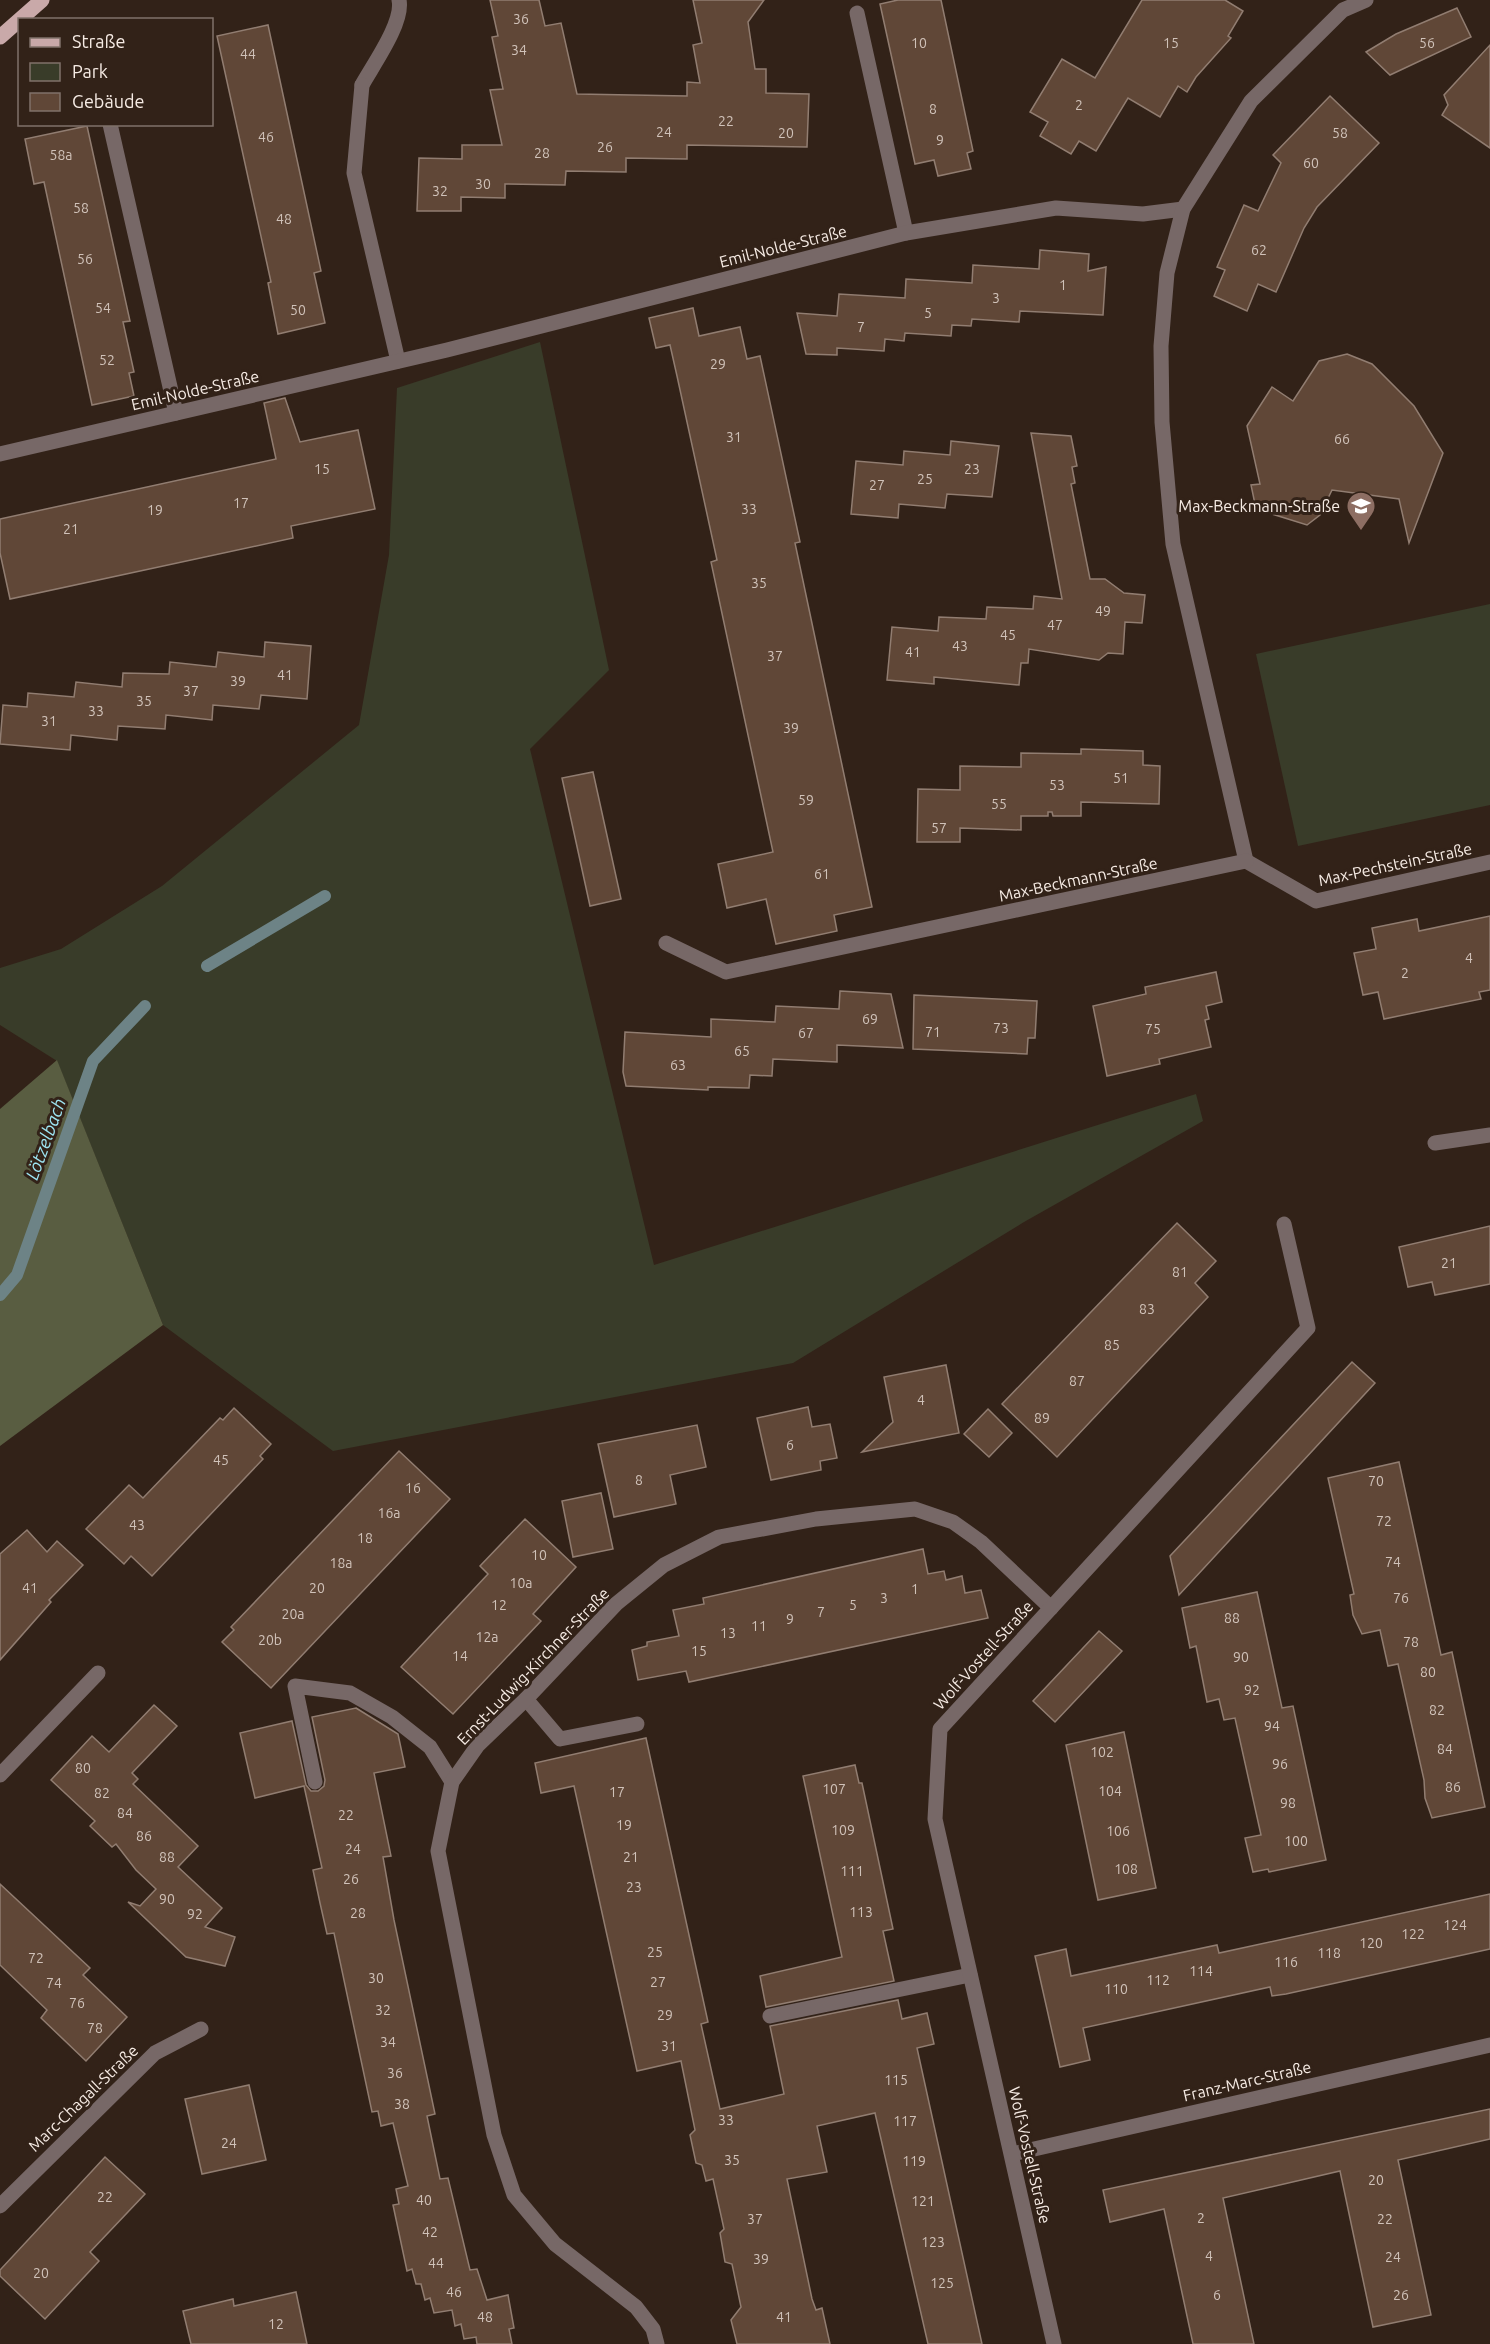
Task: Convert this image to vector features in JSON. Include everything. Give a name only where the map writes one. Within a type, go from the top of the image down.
[{"type":"main road","points":[[21,18],[42,0]]},
{"type":"main road","points":[[0,36],[18,21]]},
{"type":"street","points":[[398,361],[354,173],[362,85],[396,24],[401,9],[399,0]]},
{"type":"street","points":[[1246,861],[1173,544],[1162,422],[1161,346],[1167,273],[1183,209],[1251,101],[1343,10],[1366,0]]},
{"type":"street","points":[[857,13],[906,233]]},
{"type":"street","points":[[110,126],[176,413]]},
{"type":"street","name":"Emil-Nolde-Straße","points":[[0,454],[398,361],[906,233],[1056,208],[1143,214],[1183,209]]},
{"type":"street","name":"Max-Pechstein-Straße","points":[[1246,861],[1316,901],[1490,862]]},
{"type":"street","name":"Max-Beckmann-Straße","points":[[666,943],[726,972],[1246,861]]},
{"type":"street","points":[[1435,1143],[1490,1135]]},
{"type":"street","name":"Wolf-Vostell-Straße","points":[[1054,2344],[935,1819],[940,1729],[1308,1328],[1284,1224]]},
{"type":"street","name":"Ernst-Ludwig-Kirchner-Straße","points":[[657,2344],[653,2329],[636,2307],[555,2244],[513,2195],[494,2135],[438,1851],[452,1782],[478,1745],[526,1699],[616,1604],[664,1565],[718,1537],[816,1519],[915,1509],[953,1522],[981,1542],[1051,1608]]},
{"type":"street","points":[[0,1775],[98,1673]]},
{"type":"street","points":[[315,1782],[295,1686],[350,1692],[392,1717],[430,1747],[452,1782]]},
{"type":"street","points":[[526,1699],[560,1739],[636,1724]]},
{"type":"street","points":[[770,2016],[970,1975]]},
{"type":"street","name":"Marc-Chagall-Straße","points":[[0,2206],[155,2053],[201,2029]]},
{"type":"street","name":"Franz-Marc-Straße","points":[[1012,2154],[1490,2045]]},
{"type":"green space","points":[[540,342],[609,670],[530,749],[654,1265],[1196,1094],[1203,1121],[1024,1222],[793,1363],[333,1451],[163,1325],[57,1061],[0,1025],[0,968],[61,949],[162,886],[359,725],[389,555],[397,388]]},
{"type":"green space","points":[[1490,604],[1490,805],[1298,846],[1256,654]]},
{"type":"green space","points":[[57,1060],[163,1325],[0,1446],[0,1109]]},
{"type":"building","points":[[490,0],[539,0],[545,26],[561,23],[577,94],[687,96],[687,82],[700,83],[693,45],[702,43],[693,0],[764,0],[748,22],[755,69],[766,69],[766,93],[809,94],[807,147],[687,145],[687,159],[626,158],[626,172],[566,171],[565,185],[505,184],[505,198],[461,197],[461,211],[417,211],[419,158],[462,159],[462,145],[502,145],[490,90],[503,89],[492,37],[498,36]]},
{"type":"building","points":[[898,0],[941,0],[973,151],[967,153],[971,169],[938,176],[934,160],[915,164],[880,4]]},
{"type":"building","points":[[1142,0],[1225,0],[1243,11],[1228,36],[1231,38],[1196,77],[1187,92],[1178,86],[1160,117],[1128,98],[1096,151],[1079,141],[1071,154],[1040,136],[1048,122],[1030,112],[1062,59],[1095,78]]},
{"type":"building","points":[[1457,8],[1471,37],[1390,75],[1366,52],[1396,34]]},
{"type":"building","points":[[268,25],[321,271],[314,273],[325,323],[278,334],[268,283],[271,282],[217,36]]},
{"type":"building","points":[[1490,45],[1490,148],[1442,115],[1448,105],[1444,95]]},
{"type":"building","points":[[1330,96],[1379,143],[1317,207],[1304,228],[1276,292],[1258,284],[1247,311],[1214,296],[1225,270],[1217,267],[1244,205],[1258,211],[1281,163],[1273,155]]},
{"type":"building","points":[[87,126],[130,321],[123,322],[134,372],[129,373],[134,396],[92,405],[44,182],[34,184],[25,139]]},
{"type":"building","points":[[1040,250],[1089,254],[1088,271],[1106,267],[1103,315],[1020,311],[1019,322],[972,319],[971,326],[952,325],[951,336],[905,333],[904,341],[885,339],[884,351],[837,348],[837,355],[806,354],[797,313],[837,316],[839,294],[905,298],[906,279],[972,283],[973,265],[1039,269]]},
{"type":"building","points":[[693,308],[699,336],[740,327],[747,359],[760,356],[800,542],[795,543],[872,907],[834,915],[837,931],[776,944],[766,899],[727,908],[718,864],[773,852],[711,562],[717,560],[670,345],[656,348],[649,318]]},
{"type":"building","points":[[1347,354],[1372,364],[1414,406],[1443,453],[1409,543],[1399,499],[1332,490],[1320,515],[1307,525],[1256,509],[1251,485],[1260,484],[1247,426],[1272,387],[1293,401],[1319,361]]},
{"type":"building","points":[[285,398],[300,442],[358,430],[375,509],[291,526],[293,538],[10,599],[0,553],[0,519],[276,459],[264,403]]},
{"type":"building","points":[[1031,433],[1071,436],[1077,466],[1072,467],[1075,483],[1071,484],[1090,579],[1105,579],[1124,593],[1145,595],[1142,623],[1125,622],[1123,654],[1108,653],[1099,660],[1029,649],[1028,663],[1021,663],[1019,685],[934,677],[934,684],[887,680],[892,627],[938,631],[939,617],[986,619],[987,607],[1033,609],[1034,596],[1062,599]]},
{"type":"building","points":[[951,441],[999,446],[992,497],[947,494],[945,508],[899,504],[898,518],[851,514],[856,461],[903,465],[904,451],[950,455]]},
{"type":"building","points":[[265,642],[311,646],[307,699],[261,695],[259,709],[213,705],[212,720],[166,715],[165,729],[118,726],[117,740],[71,735],[70,750],[0,744],[3,705],[27,707],[28,693],[74,697],[76,682],[122,687],[123,673],[169,674],[170,662],[216,667],[218,652],[264,657]]},
{"type":"building","points":[[1081,749],[1143,751],[1143,765],[1160,766],[1159,804],[1081,802],[1081,816],[1053,816],[1052,812],[1048,812],[1048,816],[1021,816],[1021,830],[960,828],[960,842],[917,842],[918,789],[960,790],[960,766],[1021,767],[1021,753],[1081,754]]},
{"type":"building","points":[[593,772],[621,899],[590,906],[562,778]]},
{"type":"building","points":[[1490,916],[1490,990],[1479,992],[1481,999],[1384,1019],[1378,992],[1363,995],[1354,953],[1376,949],[1372,928],[1417,919],[1419,931]]},
{"type":"building","points":[[1216,972],[1222,1002],[1206,1006],[1209,1019],[1205,1020],[1211,1047],[1159,1059],[1160,1064],[1107,1076],[1093,1006],[1146,994],[1145,987]]},
{"type":"building","points":[[840,991],[891,994],[903,1048],[837,1045],[837,1062],[773,1059],[772,1076],[750,1075],[749,1088],[708,1087],[708,1090],[626,1086],[623,1072],[625,1032],[711,1037],[711,1019],[775,1022],[776,1006],[839,1009]]},
{"type":"building","points":[[914,995],[1037,1001],[1035,1038],[1028,1038],[1027,1054],[913,1049]]},
{"type":"building","points":[[1177,1223],[1216,1261],[1195,1283],[1208,1297],[1057,1457],[1002,1404]]},
{"type":"building","points":[[1490,1226],[1490,1284],[1435,1295],[1432,1282],[1408,1287],[1399,1247]]},
{"type":"building","points":[[1352,1362],[1375,1383],[1179,1595],[1170,1556]]},
{"type":"building","points":[[946,1365],[959,1433],[862,1452],[893,1422],[884,1377]]},
{"type":"building","points":[[808,1407],[812,1427],[830,1424],[837,1458],[820,1461],[821,1470],[771,1480],[757,1418]]},
{"type":"building","points":[[234,1408],[271,1444],[260,1456],[263,1459],[152,1576],[131,1556],[124,1564],[86,1529],[129,1485],[143,1498],[220,1418],[223,1420]]},
{"type":"building","points":[[988,1409],[1012,1433],[989,1457],[964,1434]]},
{"type":"building","points":[[697,1425],[706,1467],[670,1475],[676,1504],[614,1517],[598,1444]]},
{"type":"building","points":[[399,1451],[450,1499],[271,1688],[222,1642],[234,1630],[231,1627]]},
{"type":"building","points":[[1399,1462],[1441,1655],[1452,1652],[1485,1807],[1432,1818],[1425,1798],[1424,1780],[1398,1664],[1388,1666],[1380,1630],[1362,1634],[1353,1615],[1350,1595],[1354,1594],[1328,1478]]},
{"type":"building","points":[[601,1493],[613,1549],[573,1557],[562,1501]]},
{"type":"building","points":[[525,1519],[576,1567],[533,1614],[541,1621],[453,1714],[401,1667],[488,1574],[480,1566]]},
{"type":"building","points":[[27,1530],[47,1552],[57,1541],[83,1565],[49,1600],[51,1602],[0,1660],[0,1554]]},
{"type":"building","points":[[923,1549],[928,1574],[944,1571],[946,1580],[962,1576],[965,1593],[981,1590],[988,1618],[689,1682],[686,1671],[638,1680],[632,1650],[647,1646],[647,1642],[679,1636],[673,1610],[704,1604],[703,1598]]},
{"type":"building","points":[[1257,1592],[1282,1708],[1293,1706],[1326,1860],[1269,1872],[1268,1869],[1253,1872],[1245,1838],[1261,1835],[1235,1718],[1224,1720],[1219,1699],[1207,1702],[1196,1646],[1190,1648],[1182,1608]]},
{"type":"building","points":[[1099,1631],[1122,1651],[1055,1722],[1033,1701]]},
{"type":"building","points":[[154,1705],[177,1726],[132,1773],[138,1779],[133,1784],[198,1846],[178,1867],[222,1908],[205,1927],[235,1937],[225,1966],[186,1957],[128,1902],[140,1906],[156,1889],[136,1870],[116,1844],[112,1847],[90,1826],[95,1821],[51,1780],[92,1736],[109,1752]]},
{"type":"building","points":[[356,1708],[398,1734],[405,1767],[374,1773],[391,1856],[383,1857],[394,1920],[435,2114],[427,2116],[440,2179],[448,2178],[470,2270],[477,2269],[487,2300],[508,2295],[514,2328],[509,2329],[512,2344],[477,2344],[476,2337],[464,2339],[461,2324],[455,2326],[452,2310],[434,2313],[430,2298],[425,2300],[421,2284],[416,2284],[412,2269],[407,2271],[393,2205],[399,2204],[396,2189],[408,2186],[393,2123],[381,2126],[378,2111],[372,2112],[334,1933],[327,1934],[313,1870],[322,1868],[304,1786],[255,1798],[240,1733],[292,1721],[306,1785],[311,1791],[318,1791],[324,1786],[325,1780],[312,1717]]},
{"type":"building","points":[[1124,1732],[1156,1888],[1098,1900],[1066,1745]]},
{"type":"building","points":[[646,1738],[708,2022],[701,2024],[720,2109],[784,2094],[770,2026],[898,2000],[902,2019],[927,2013],[934,2044],[917,2048],[982,2344],[928,2344],[875,2113],[817,2126],[827,2172],[787,2179],[812,2299],[816,2310],[822,2308],[830,2344],[737,2344],[731,2320],[741,2307],[732,2264],[725,2262],[720,2233],[724,2229],[713,2179],[706,2181],[702,2165],[696,2163],[690,2135],[695,2130],[681,2061],[637,2071],[574,1786],[541,1793],[535,1763]]},
{"type":"building","points":[[855,1765],[859,1783],[862,1783],[893,1929],[883,1931],[894,1981],[766,2007],[760,1976],[842,1957],[803,1776]]},
{"type":"building","points":[[0,1884],[90,1968],[83,1975],[127,2017],[86,2061],[41,2018],[47,2010],[0,1965]]},
{"type":"building","points":[[1490,1894],[1490,1949],[1286,1994],[1272,1996],[1270,1987],[1083,2028],[1090,2060],[1060,2067],[1035,1956],[1066,1949],[1071,1976],[1217,1945],[1219,1953]]},
{"type":"building","points":[[249,2085],[266,2160],[202,2174],[185,2099]]},
{"type":"building","points":[[1490,2109],[1490,2139],[1398,2160],[1431,2315],[1373,2327],[1340,2171],[1223,2198],[1254,2344],[1193,2344],[1164,2209],[1110,2222],[1103,2190]]},
{"type":"building","points":[[105,2157],[145,2194],[90,2252],[99,2261],[45,2319],[0,2276],[0,2270]]},
{"type":"building","points":[[296,2292],[307,2344],[191,2344],[183,2311],[233,2299],[234,2306]]},
{"type":"waterway","name":"Lötzelbach","points":[[207,966],[325,896]]},
{"type":"waterway","name":"Lötzelbach","points":[[0,1295],[17,1275],[93,1061],[145,1006]]},
{"type":"place","name":"Max-Beckmann-Straße","points":[[1361,532]]}]
